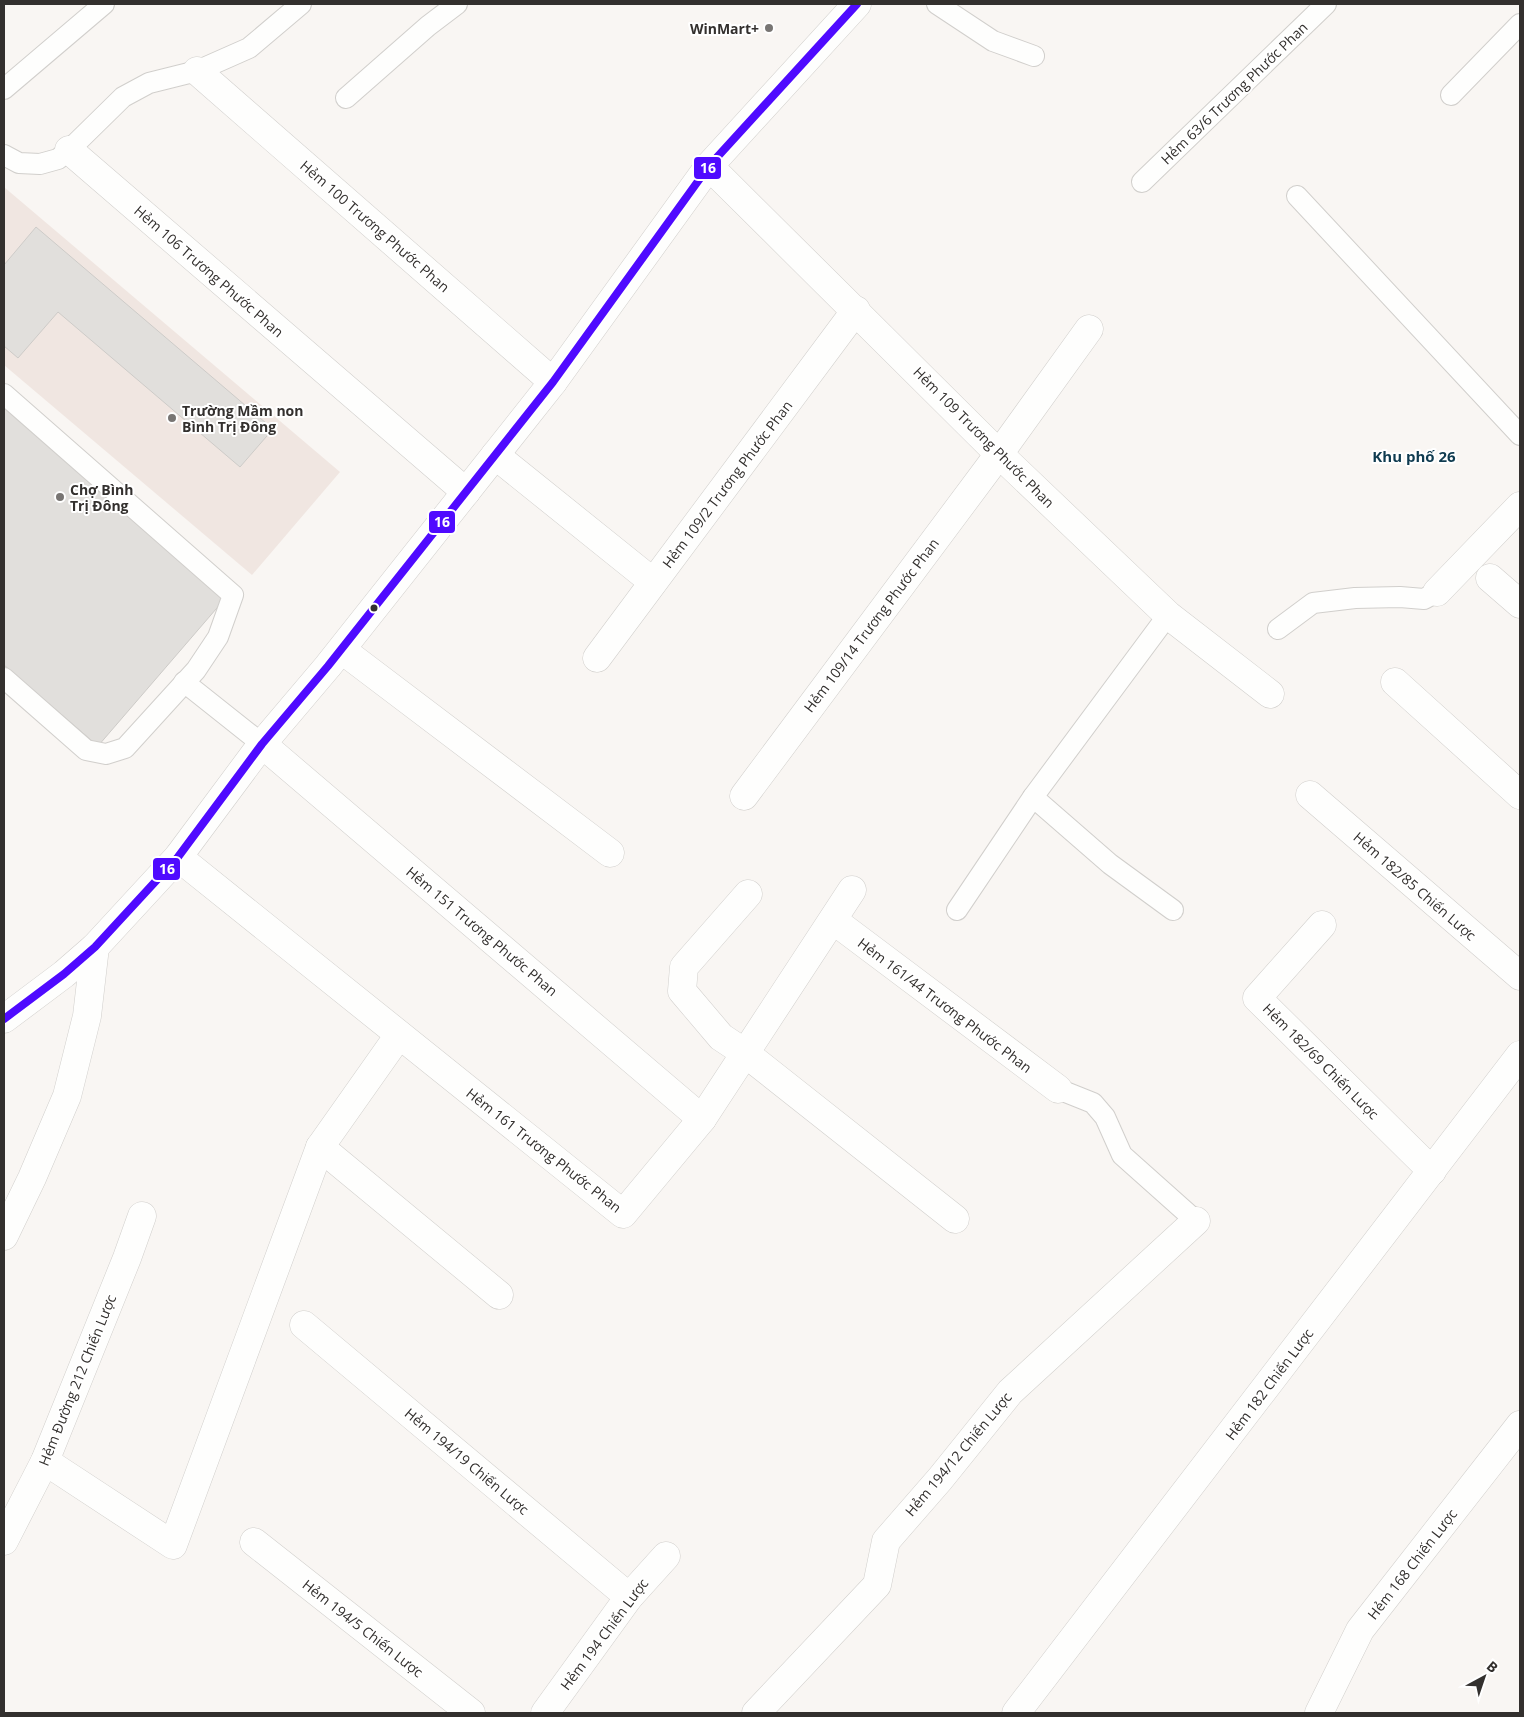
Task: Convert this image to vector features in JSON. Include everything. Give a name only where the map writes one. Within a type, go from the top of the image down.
[{"type":"street","points":[[4,1019],[64,974],[96,947],[178,857],[262,744],[342,650],[553,382],[709,166],[857,4]]},
{"type":"street","name":"Hẻm 100 Trương Phước Phan","points":[[197,71],[553,382]]},
{"type":"street","name":"Hẻm 106 Trương Phước Phan","points":[[69,150],[466,492]]},
{"type":"street","name":"Hẻm 109 Trương Phước Phan","points":[[709,166],[999,454],[1168,615],[1270,694]]},
{"type":"street","name":"Hẻm 109/2 Trương Phước Phan","points":[[597,658],[856,310]]},
{"type":"street","name":"Hẻm 109/14 Trương Phước Phan","points":[[744,796],[999,454],[1088,329]]},
{"type":"street","points":[[495,455],[653,582]]},
{"type":"street","points":[[1437,592],[1520,506]]},
{"type":"street","points":[[1490,578],[1520,604]]},
{"type":"street","points":[[342,650],[610,852]]},
{"type":"street","points":[[1395,682],[1520,795]]},
{"type":"street","name":"Hẻm 151 Trương Phước Phan","points":[[262,744],[702,1119]]},
{"type":"street","name":"Hẻm 182/85 Chiến Lược","points":[[1310,795],[1520,976]]},
{"type":"street","name":"Hẻm 161 Trương Phước Phan","points":[[178,857],[623,1214],[702,1119],[852,890]]},
{"type":"street","points":[[748,894],[684,967],[682,991],[721,1037],[745,1053],[955,1219]]},
{"type":"street","name":"Hẻm 161/44 Trương Phước Phan","points":[[832,920],[1058,1089]]},
{"type":"street","name":"Hẻm 182/69 Chiến Lược","points":[[1322,926],[1257,998],[1432,1171]]},
{"type":"street","points":[[4,1236],[32,1178],[67,1096],[87,1016],[96,947]]},
{"type":"street","points":[[45,1461],[173,1545],[320,1147],[399,1035]]},
{"type":"street","name":"Hẻm 182 Chiến Lược","points":[[1016,1713],[1520,1054]]},
{"type":"street","points":[[320,1147],[499,1295]]},
{"type":"street","name":"Hẻm Đường 212 Chiến Lược","points":[[4,1540],[45,1461],[142,1216]]},
{"type":"street","name":"Hẻm 194/12 Chiến Lược","points":[[756,1713],[878,1585],[886,1541],[940,1479],[1010,1392],[1196,1221]]},
{"type":"street","name":"Hẻm 194/19 Chiến Lược","points":[[304,1325],[630,1597]]},
{"type":"street","name":"Hẻm 168 Chiến Lược","points":[[1320,1713],[1360,1630],[1520,1425]]},
{"type":"street","name":"Hẻm 194/5 Chiến Lược","points":[[254,1542],[471,1713]]},
{"type":"street","name":"Hẻm 194 Chiến Lược","points":[[545,1713],[630,1597],[666,1556]]},
{"type":"lane","points":[[4,89],[104,4]]},
{"type":"lane","points":[[4,155],[19,163],[40,164],[58,159],[123,97],[149,83],[197,71],[249,48],[301,4]]},
{"type":"lane","points":[[346,98],[428,26],[457,4]]},
{"type":"lane","points":[[937,4],[993,41],[1034,56]]},
{"type":"lane","name":"Hẻm 63/6 Trương Phước Phan","points":[[1142,182],[1326,4]]},
{"type":"lane","points":[[1452,95],[1520,24]]},
{"type":"lane","points":[[1297,196],[1520,434]]},
{"type":"lane","points":[[4,394],[233,595],[218,637],[196,670],[125,748],[106,754],[86,750],[4,678]]},
{"type":"lane","points":[[1278,629],[1313,603],[1355,598],[1400,597],[1424,599],[1437,592]]},
{"type":"lane","points":[[958,910],[1033,797],[1168,615]]},
{"type":"lane","points":[[184,682],[262,744]]},
{"type":"lane","points":[[1033,797],[1110,864],[1173,910]]},
{"type":"lane","points":[[1058,1089],[1093,1103],[1105,1118],[1122,1155],[1196,1221]]},
{"type":"shaded area","name":"Trường Mầm non Bình Trị Đông","points":[[4,187],[340,472],[252,575],[4,365]]},
{"type":"building","points":[[36,227],[273,429],[240,467],[58,312],[18,358],[4,346],[4,265]]},
{"type":"building","name":"Chợ Bình Trị Đông","points":[[4,401],[229,594],[98,746],[4,665]]},
{"type":"transit line","name":"16","points":[[4,1019],[64,974],[95,947],[178,857],[262,744],[328,666],[553,382],[709,166],[857,4]]},
{"type":"place","name":"WinMart+","points":[[769,28]]},
{"type":"place","name":"Trường Mầm non Bình Trị Đông","points":[[172,418]]},
{"type":"place","name":"Chợ Bình Trị Đông","points":[[60,497]]},
{"type":"district","name":"Khu phố 26","points":[[1414,456]]}]
